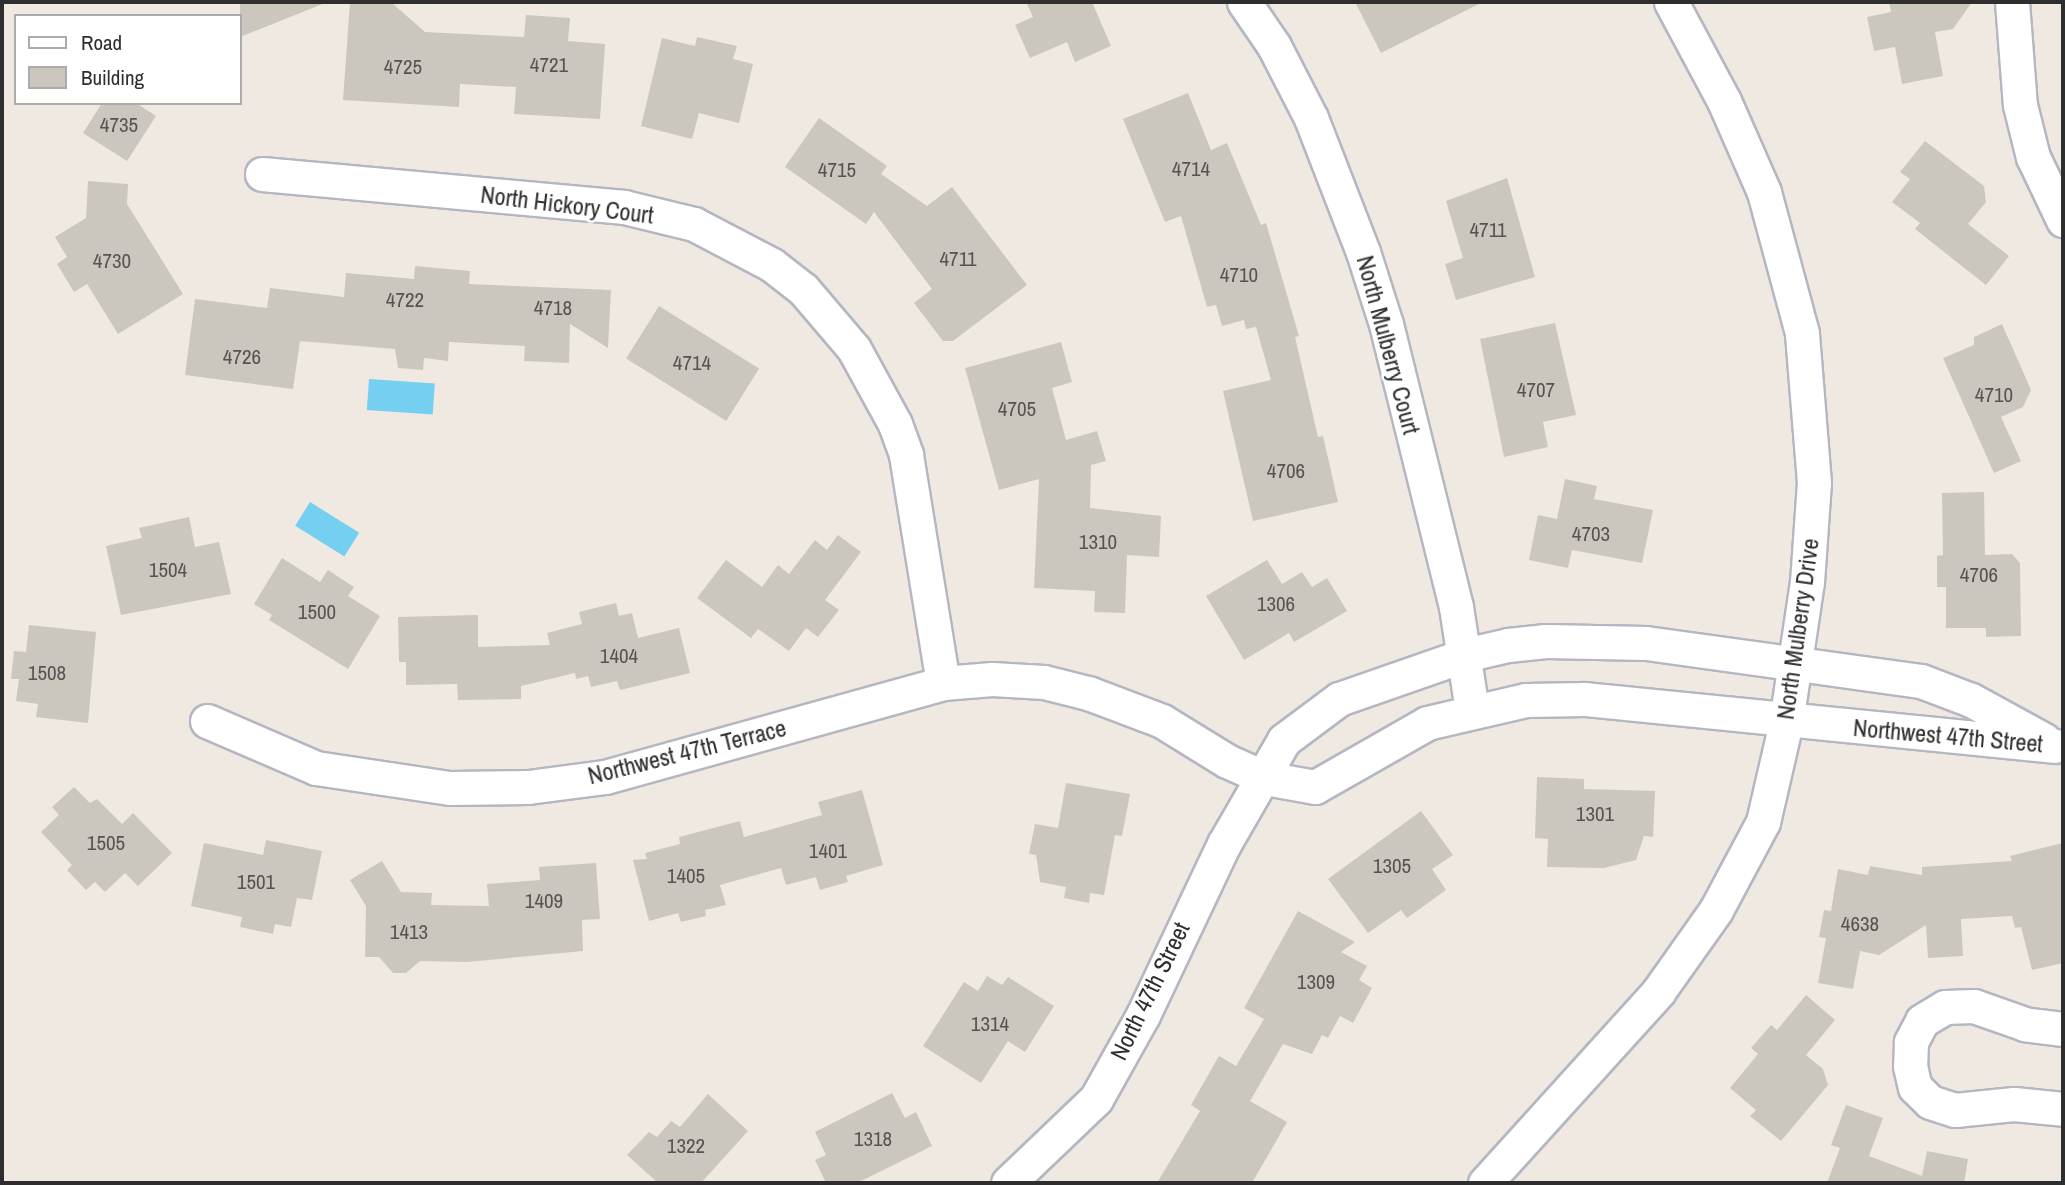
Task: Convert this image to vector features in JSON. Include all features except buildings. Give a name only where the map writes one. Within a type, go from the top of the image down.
[{"type":"street","name":"North Mulberry Court","points":[[1244,2],[1274,46],[1311,118],[1363,253],[1386,324],[1465,655],[1472,710]]},
{"type":"street","name":"North Mulberry Drive","points":[[1485,1183],[1658,992],[1716,910],[1763,822],[1786,722],[1807,582],[1814,483],[1802,333],[1764,192],[1724,101],[1671,2]]},
{"type":"street","points":[[2012,2],[2020,105],[2034,157],[2063,220]]},
{"type":"street","name":"North Hickory Court","points":[[262,174],[624,207],[694,224],[772,265],[803,289],[854,349],[895,424],[906,455],[943,683]]},
{"type":"street","name":"Northwest 47th Street","points":[[1265,778],[1284,740],[1339,699],[1465,655],[1546,641],[1598,641],[1794,661],[1921,681],[1971,700],[2060,742]]},
{"type":"street","name":"Northwest 47th Terrace","points":[[207,721],[276,754],[372,779],[450,788],[528,786],[605,777],[673,761],[943,683],[992,679],[1044,682],[1088,693]]},
{"type":"street","name":"Northwest 47th Street","points":[[1088,693],[1162,721],[1227,761],[1265,778],[1315,787],[1427,723],[1472,710],[1526,700],[1585,699],[1786,722],[2060,742]]},
{"type":"street","name":"North 47th Street","points":[[1008,1183],[1096,1099],[1143,1015],[1224,844],[1265,778]]},
{"type":"street","points":[[2063,1029],[2025,1024],[1975,1006],[1944,1007],[1922,1021],[1911,1042],[1910,1066],[1914,1087],[1930,1102],[1955,1110],[2014,1104],[2063,1108]]},
{"type":"water","points":[[369,379],[435,384],[433,415],[367,410]]},
{"type":"water","points":[[310,502],[359,533],[344,556],[295,526]]}]
